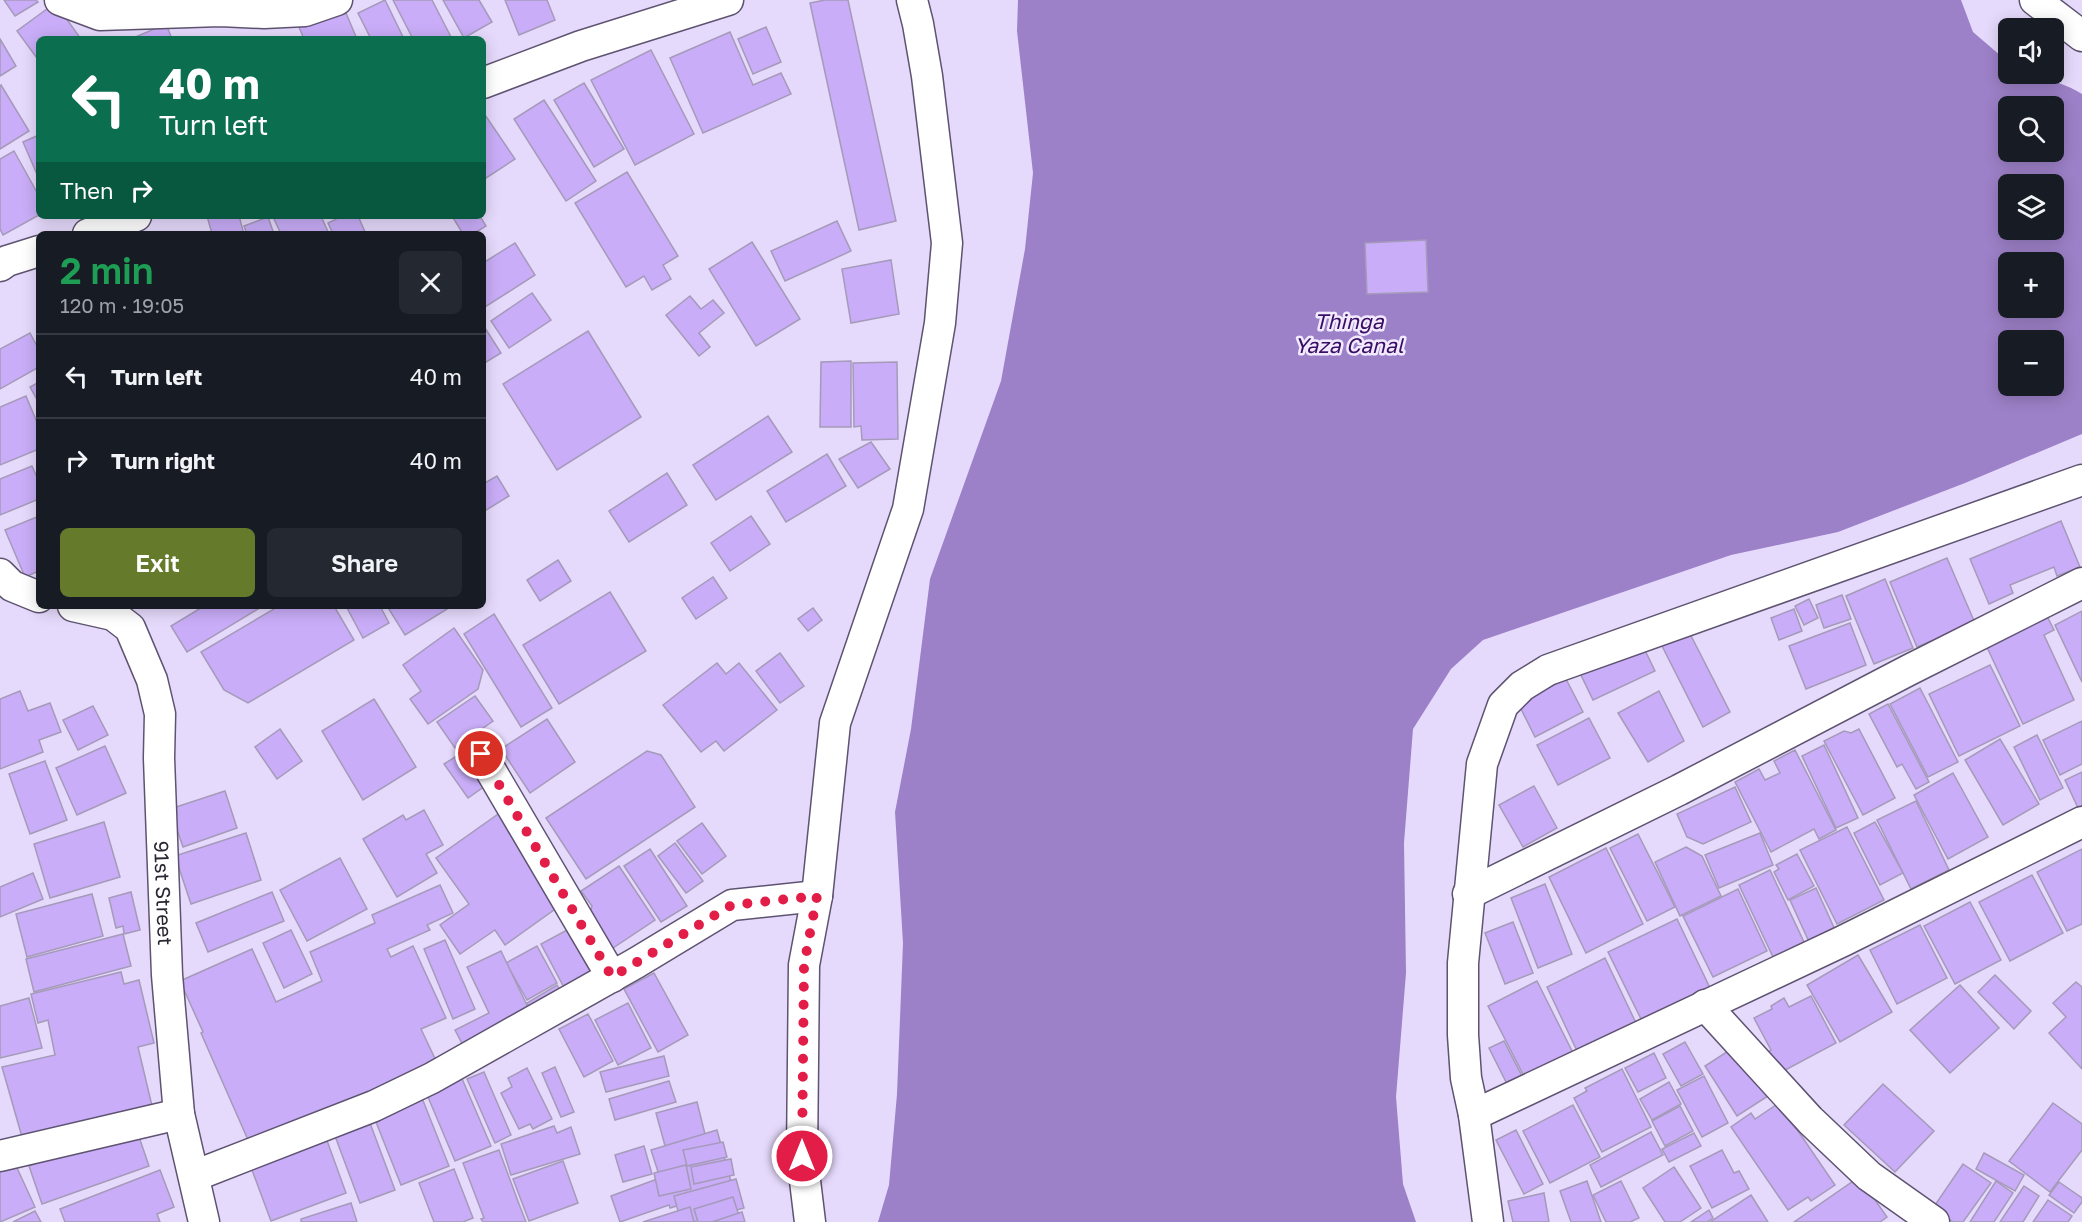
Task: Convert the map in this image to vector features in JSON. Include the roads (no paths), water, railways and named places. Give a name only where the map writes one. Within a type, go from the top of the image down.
[{"type":"street","points":[[60,0],[100,15],[220,10],[264,13],[305,11],[338,0]]},
{"type":"street","points":[[486,82],[581,46],[728,0]]},
{"type":"street","points":[[810,1222],[802,1156],[804,965],[817,896],[835,723],[908,509],[940,323],[947,243],[927,76],[912,0]]},
{"type":"street","points":[[2035,0],[2082,36]]},
{"type":"street","points":[[96,231],[128,219]]},
{"type":"street","points":[[2,260],[36,252]]},
{"type":"street","points":[[1488,1222],[1474,1115],[1466,1078],[1463,1035],[1463,963],[1482,764],[1503,705],[1522,686],[1548,670],[2082,480]]},
{"type":"street","points":[[0,574],[12,586],[36,596]]},
{"type":"street","points":[[1468,894],[1679,790],[2082,583]]},
{"type":"street","name":"91st Street","points":[[86,609],[113,615],[130,628],[152,680],[160,714],[159,758],[167,975],[179,1114],[204,1222]]},
{"type":"street","points":[[481,754],[612,977]]},
{"type":"street","points":[[1474,1115],[1843,941],[2082,822]]},
{"type":"street","points":[[194,1176],[374,1106],[480,1053],[732,905],[817,896]]},
{"type":"street","points":[[1705,1005],[1810,1120],[1916,1218]]},
{"type":"street","points":[[0,1156],[179,1114]]},
{"type":"water","name":"Thinga Yaza Canal","points":[[1018,0],[1961,0],[1973,32],[1998,53],[1998,84],[2062,84],[2082,94],[2082,434],[1965,483],[1838,532],[1731,555],[1483,640],[1451,669],[1413,729],[1404,843],[1406,973],[1396,1097],[1403,1184],[1416,1222],[878,1222],[889,1185],[897,1094],[903,943],[895,812],[911,729],[930,579],[1001,381],[1025,249],[1033,173],[1017,31]]}]
